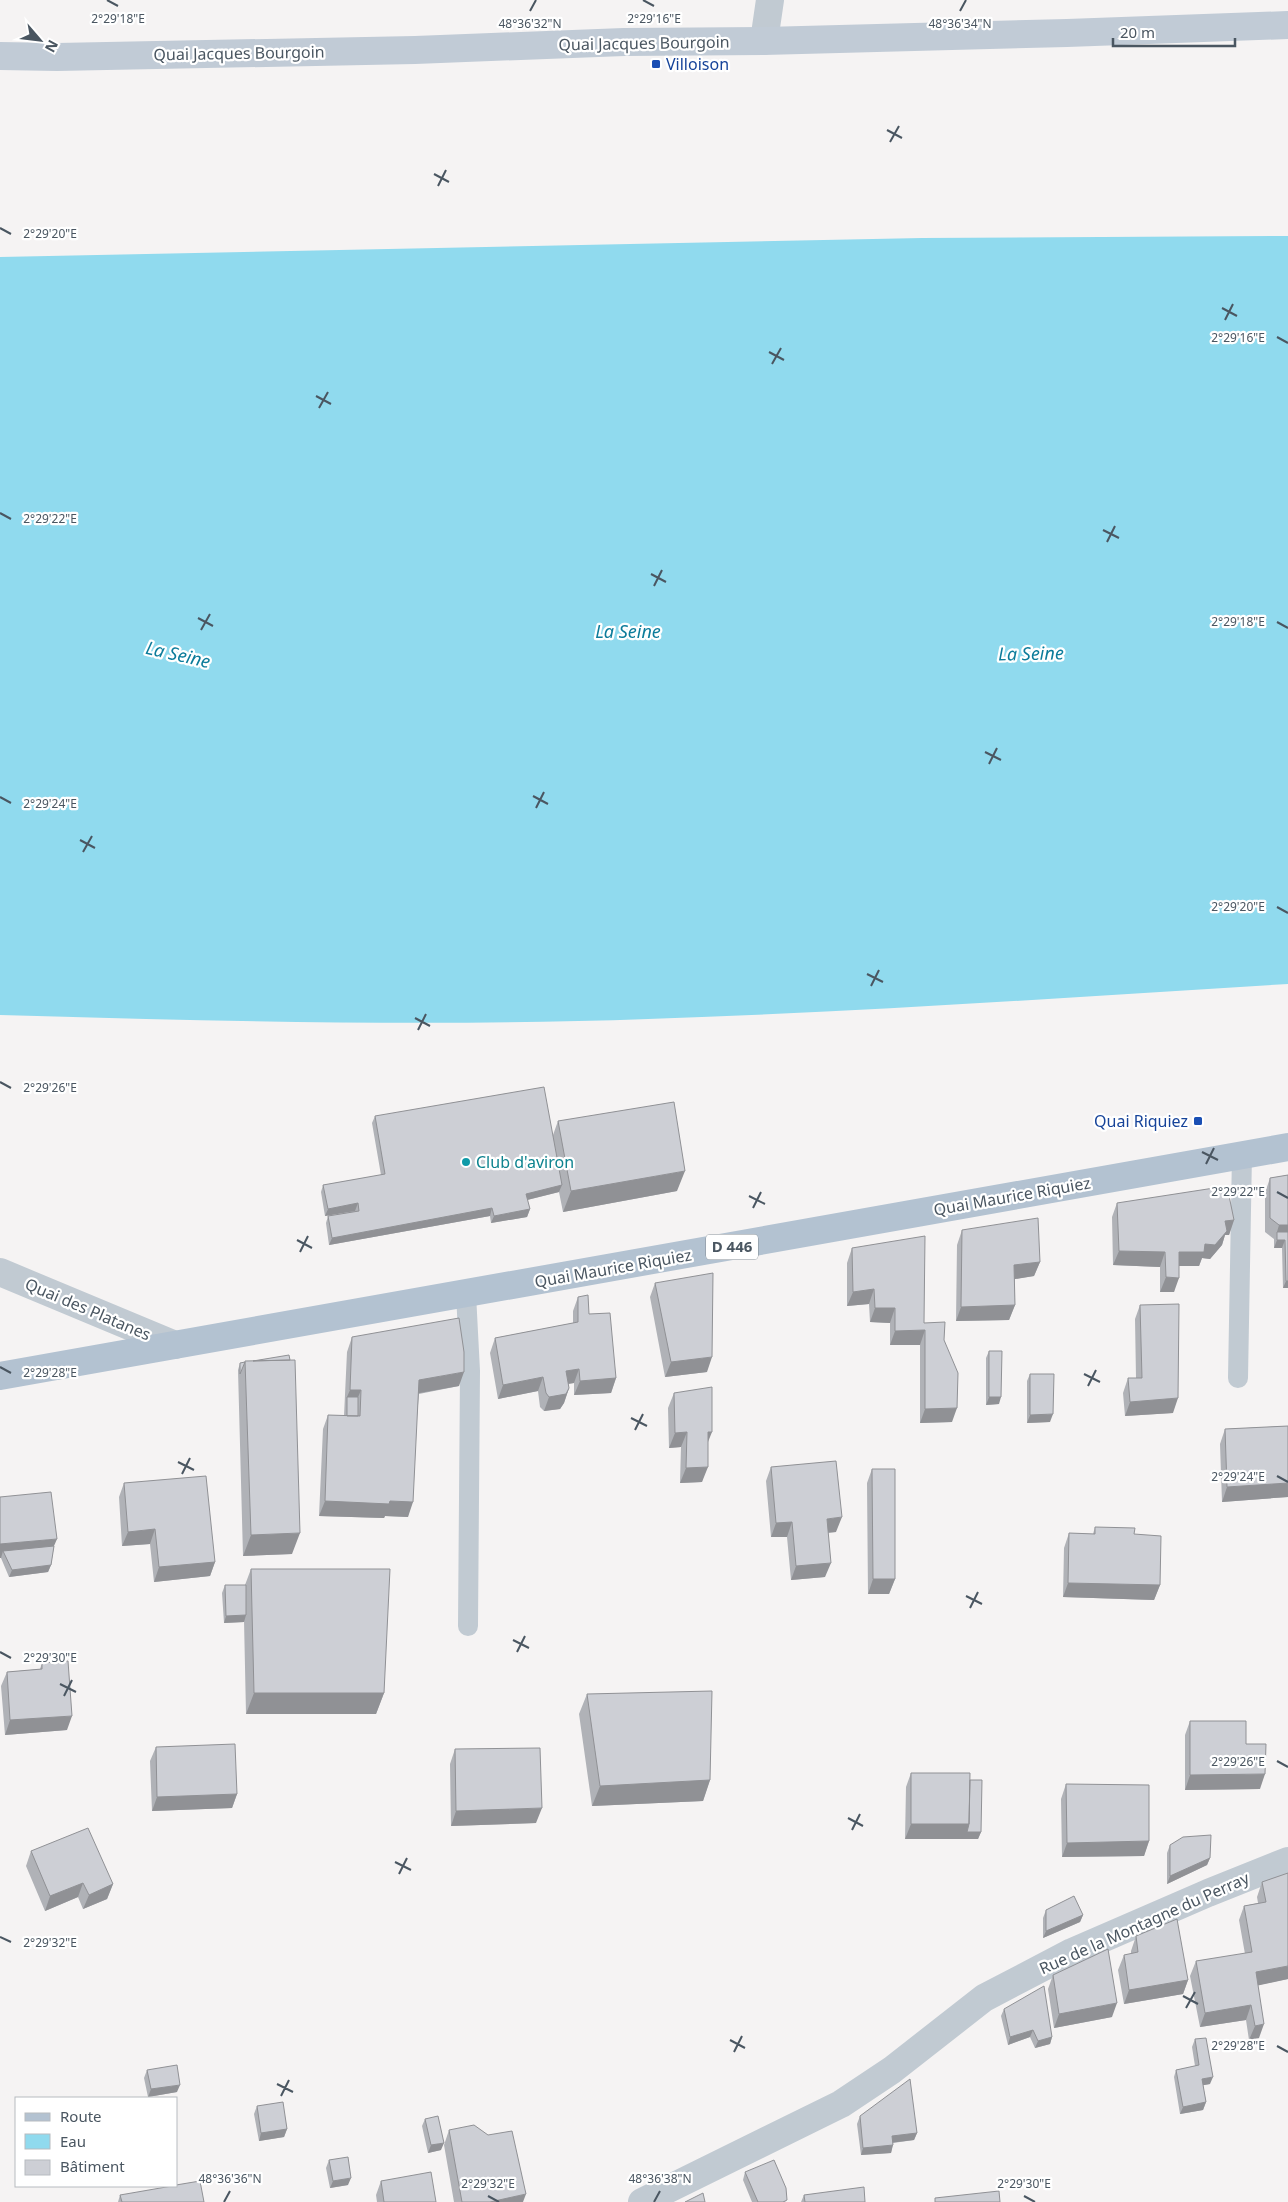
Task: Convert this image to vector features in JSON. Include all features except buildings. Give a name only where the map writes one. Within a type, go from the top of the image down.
[{"type":"main road","name":"Quai Jacques Bourgoin","points":[[0,56],[57,57],[406,50],[624,42],[764,41],[1288,25]]},
{"type":"main road","name":"Quai Maurice Riquiez","points":[[175,1345],[1242,1154],[1288,1148]]},
{"type":"main road","name":"D 446","points":[[0,1376],[175,1345]]},
{"type":"street","points":[[764,41],[770,0]]},
{"type":"street","name":"Quai des Platanes","points":[[0,1272],[175,1345]]},
{"type":"street","name":"Rue de la Montagne du Perray","points":[[642,2202],[841,2104],[892,2070],[984,1998],[1072,1952],[1208,1893],[1288,1861]]},
{"type":"lane","points":[[1238,1378],[1242,1154]]},
{"type":"lane","points":[[466,1294],[470,1372],[468,1626]]},
{"type":"water","name":"La Seine","points":[[1288,236],[1288,984],[728,1016],[486,1023],[324,1022],[0,1015],[0,257],[922,238]]},
{"type":"place","name":"Villoison","points":[[656,64]]},
{"type":"place","name":"Quai Riquiez","points":[[1198,1121]]},
{"type":"place","name":"Club d'aviron","points":[[466,1162]]}]
